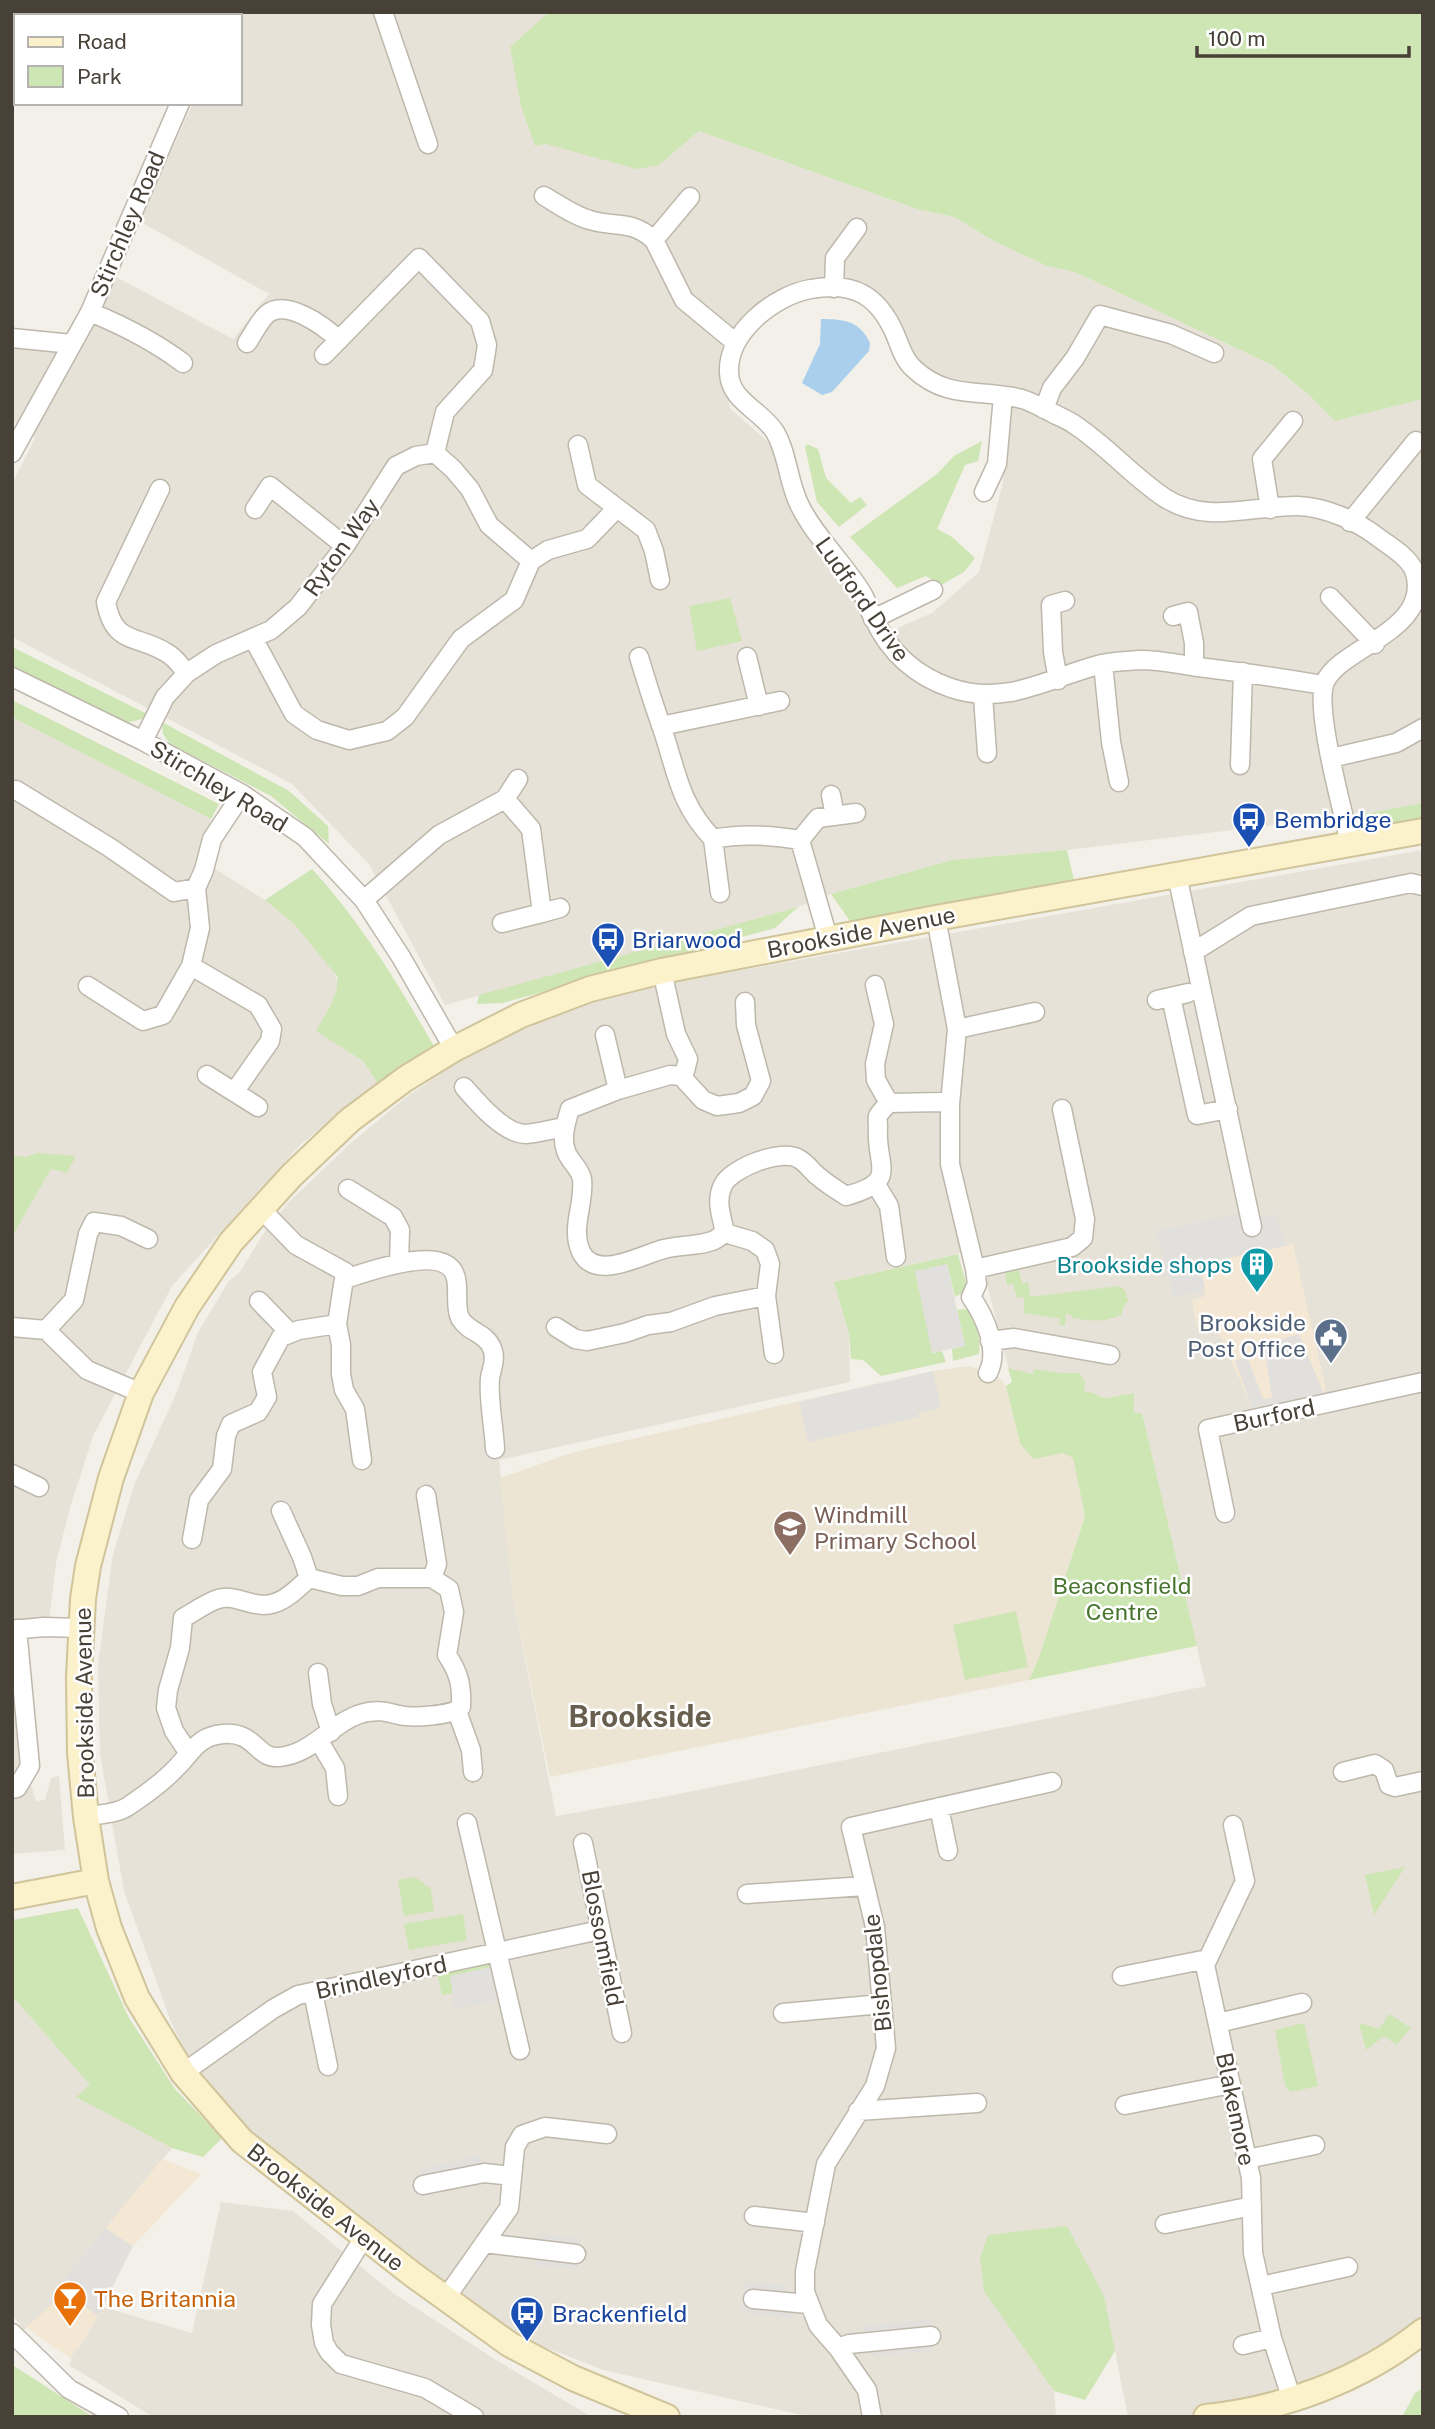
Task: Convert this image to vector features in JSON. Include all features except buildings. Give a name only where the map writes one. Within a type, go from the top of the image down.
[{"type":"street","points":[[383,12],[428,144]]},
{"type":"street","name":"Stirchley Road","points":[[12,453],[90,312],[179,105]]},
{"type":"street","points":[[544,196],[590,220],[625,224],[647,234],[654,240],[684,300],[736,343]]},
{"type":"street","points":[[654,240],[690,197]]},
{"type":"street","points":[[834,288],[835,258],[857,228]]},
{"type":"street","points":[[324,355],[419,258],[480,321],[487,345],[483,370],[445,412],[435,453],[470,489],[489,525],[531,561]]},
{"type":"street","name":"Ludford Drive","points":[[817,287],[834,288],[856,289],[878,303],[909,365],[940,388],[1026,400],[1074,425],[1169,501],[1209,514],[1301,506],[1334,514],[1417,556],[1417,599],[1406,619],[1374,644],[1334,669],[1324,685],[1145,660],[1103,664],[1020,690],[982,695],[953,688],[919,674],[891,648],[873,619],[864,595],[809,522],[797,501],[775,432],[742,400],[729,381],[729,365],[736,343],[763,311],[791,293],[817,287]]},
{"type":"street","points":[[247,343],[267,314],[279,308],[288,308],[315,322],[340,340]]},
{"type":"street","points":[[90,312],[150,340],[183,363]]},
{"type":"street","points":[[1044,409],[1052,388],[1075,358],[1100,314],[1171,334],[1214,353]]},
{"type":"street","points":[[12,338],[72,344]]},
{"type":"street","points":[[984,492],[997,464],[1003,396]]},
{"type":"street","points":[[1270,509],[1262,459],[1293,421]]},
{"type":"street","points":[[1350,522],[1416,441]]},
{"type":"street","points":[[578,445],[587,485],[646,530],[660,580]]},
{"type":"street","name":"Ryton Way","points":[[143,741],[165,697],[187,673],[216,654],[271,630],[298,607],[345,546],[396,466],[416,456],[435,453]]},
{"type":"street","points":[[255,509],[270,486],[345,546]]},
{"type":"street","points":[[160,489],[106,602],[109,619],[120,634],[169,653],[187,673]]},
{"type":"street","points":[[253,638],[294,714],[302,720],[317,730],[349,740],[387,731],[405,717],[461,639],[514,600],[531,561],[548,550],[587,539],[617,508]]},
{"type":"street","points":[[873,619],[933,590]]},
{"type":"street","points":[[1330,597],[1374,644]]},
{"type":"street","points":[[1052,602],[1053,652],[1058,680]]},
{"type":"street","points":[[1182,609],[1194,643],[1194,666]]},
{"type":"street","points":[[639,657],[689,809],[713,839],[720,893]]},
{"type":"street","points":[[747,657],[759,706]]},
{"type":"street","points":[[1103,664],[1111,742],[1119,782]]},
{"type":"street","points":[[1240,765],[1242,672]]},
{"type":"street","name":"Stirchley Road","points":[[12,677],[143,741],[242,794],[304,838],[364,900],[401,957],[454,1049]]},
{"type":"street","points":[[1324,685],[1322,715],[1350,844]]},
{"type":"street","points":[[982,695],[987,755]]},
{"type":"street","points":[[661,726],[780,701]]},
{"type":"street","points":[[1331,758],[1396,743],[1423,728]]},
{"type":"street","points":[[364,900],[439,835],[505,799],[518,779]]},
{"type":"street","points":[[16,790],[109,847],[174,892],[196,888]]},
{"type":"street","points":[[89,986],[143,1021],[163,1015],[191,966],[200,928],[196,888],[212,839],[242,794]]},
{"type":"street","points":[[831,795],[835,816]]},
{"type":"street","points":[[505,799],[531,829],[542,913]]},
{"type":"street","points":[[800,840],[818,818],[856,813]]},
{"type":"street","name":"Brookside Avenue","points":[[667,2417],[573,2378],[509,2344],[445,2299],[242,2141],[183,2073],[137,1998],[109,1928],[96,1881],[80,1752],[83,1599],[94,1541],[111,1478],[141,1393],[187,1307],[231,1241],[292,1175],[350,1121],[405,1079],[454,1049],[521,1015],[590,989],[662,971],[936,918],[1423,831]]},
{"type":"street","points":[[713,839],[729,836],[775,836],[800,840]]},
{"type":"street","points":[[800,840],[828,939]]},
{"type":"street","points":[[1177,875],[1252,1227]]},
{"type":"street","points":[[1193,952],[1251,916],[1411,883],[1423,886]]},
{"type":"street","points":[[502,923],[560,908]]},
{"type":"street","points":[[936,918],[957,1029],[950,1104],[950,1164],[975,1269],[977,1284],[971,1297],[985,1322],[993,1356],[988,1373]]},
{"type":"street","points":[[191,966],[258,1005],[272,1029],[270,1041],[235,1091]]},
{"type":"street","points":[[662,971],[676,1034],[688,1059],[685,1072],[681,1076]]},
{"type":"street","points":[[875,985],[884,1024],[874,1064],[876,1080],[890,1103]]},
{"type":"street","points":[[1172,997],[1197,1115],[1228,1109]]},
{"type":"street","points":[[745,1002],[746,1025],[761,1081],[753,1097],[739,1103],[717,1106],[703,1100],[681,1076],[670,1075],[618,1090],[570,1109],[565,1127],[566,1151],[582,1174],[583,1189],[575,1230],[582,1254],[595,1265],[624,1264],[654,1251],[712,1241],[725,1233],[752,1241],[765,1250],[770,1264],[766,1296],[774,1354]]},
{"type":"street","points":[[957,1029],[1035,1012]]},
{"type":"street","points":[[605,1035],[618,1090]]},
{"type":"street","points":[[206,1075],[258,1107]]},
{"type":"street","points":[[464,1087],[481,1107],[507,1128],[524,1134],[565,1127]]},
{"type":"street","points":[[725,1233],[718,1202],[723,1183],[738,1170],[767,1158],[785,1155],[799,1158],[819,1178],[846,1195],[866,1190],[879,1180],[883,1163],[877,1137],[878,1115],[890,1103],[950,1104]]},
{"type":"street","points":[[975,1269],[1072,1247],[1083,1238],[1085,1219],[1062,1109]]},
{"type":"street","points":[[875,1183],[889,1206],[896,1256]]},
{"type":"street","points":[[348,1189],[393,1217],[400,1230],[399,1263]]},
{"type":"street","points":[[261,1209],[296,1245],[345,1272],[337,1324],[343,1385],[355,1409],[362,1460]]},
{"type":"street","points":[[46,1330],[74,1300],[88,1234],[94,1222],[121,1226],[148,1239]]},
{"type":"street","points":[[345,1279],[399,1263],[432,1259],[450,1266],[454,1273],[459,1316],[473,1332],[485,1337],[494,1353],[490,1379],[495,1449]]},
{"type":"street","points":[[556,1327],[575,1339],[587,1341],[648,1325],[671,1322],[715,1306],[766,1296]]},
{"type":"street","points":[[259,1301],[290,1333]]},
{"type":"street","points":[[192,1539],[200,1500],[222,1469],[226,1436],[231,1424],[258,1412],[267,1397],[262,1371],[281,1337],[337,1324]]},
{"type":"street","points":[[12,1327],[46,1330],[87,1370],[141,1393]]},
{"type":"street","points":[[990,1340],[1014,1338],[1110,1355]]},
{"type":"street","name":"Burford","points":[[1225,1513],[1208,1429],[1423,1382]]},
{"type":"street","points":[[12,1474],[39,1487]]},
{"type":"street","points":[[426,1495],[437,1564],[432,1578]]},
{"type":"street","points":[[281,1511],[309,1578]]},
{"type":"street","points":[[86,1817],[125,1809],[178,1767],[188,1752],[205,1739],[221,1734],[239,1734],[250,1740],[265,1755],[278,1757],[297,1753],[325,1737],[340,1723],[365,1712],[384,1710],[401,1715],[422,1715],[457,1711],[461,1707],[462,1684],[447,1655],[454,1612],[449,1590],[432,1578],[378,1578],[358,1586],[342,1586],[309,1578]]},
{"type":"street","points":[[188,1752],[174,1731],[166,1708],[168,1690],[177,1665],[183,1618],[219,1599],[239,1598],[257,1605],[273,1605],[289,1596],[309,1578]]},
{"type":"street","points":[[12,1789],[17,1788],[30,1766],[15,1630],[44,1627],[81,1628]]},
{"type":"street","points":[[318,1673],[325,1737],[335,1769],[338,1796]]},
{"type":"street","points":[[457,1711],[471,1750],[473,1772]]},
{"type":"street","points":[[1343,1772],[1376,1764],[1384,1770],[1389,1785],[1395,1787],[1423,1782]]},
{"type":"street","name":"Bishopdale","points":[[872,2417],[867,2390],[838,2347],[818,2325],[805,2292],[806,2271],[826,2164],[875,2086],[886,2048],[875,1927],[851,1827],[1052,1782]]},
{"type":"street","points":[[939,1807],[948,1851]]},
{"type":"street","points":[[467,1823],[520,2050]]},
{"type":"street","points":[[1122,1976],[1208,1959],[1245,1881],[1233,1825]]},
{"type":"street","name":"Blossomfield","points":[[583,1843],[622,2033]]},
{"type":"street","points":[[12,1897],[96,1881]]},
{"type":"street","points":[[747,1894],[865,1886]]},
{"type":"street","name":"Brindleyford","points":[[183,2073],[273,2009],[298,1995],[600,1930]]},
{"type":"street","name":"Blakemore","points":[[1208,1959],[1205,1965],[1251,2178],[1254,2253],[1272,2339],[1292,2400]]},
{"type":"street","points":[[313,1992],[328,2066]]},
{"type":"street","points":[[1218,2023],[1301,2003]]},
{"type":"street","points":[[783,2013],[882,2004]]},
{"type":"street","points":[[1125,2105],[1230,2084]]},
{"type":"street","points":[[858,2111],[977,2103]]},
{"type":"street","points":[[445,2299],[509,2208],[514,2147],[522,2135],[545,2127],[607,2134]]},
{"type":"street","points":[[1247,2159],[1315,2146]]},
{"type":"street","points":[[423,2185],[484,2173],[512,2176]]},
{"type":"street","points":[[1165,2224],[1252,2206]]},
{"type":"street","points":[[754,2216],[815,2223]]},
{"type":"street","points":[[365,2236],[322,2304],[322,2334],[329,2352],[341,2364],[425,2388],[474,2417]]},
{"type":"street","points":[[484,2243],[576,2254]]},
{"type":"street","points":[[1261,2286],[1348,2267]]},
{"type":"street","points":[[753,2299],[808,2304]]},
{"type":"street","points":[[1206,2417],[1292,2400],[1349,2377],[1423,2331]]},
{"type":"street","points":[[12,2333],[69,2389],[119,2417]]},
{"type":"street","points":[[838,2347],[931,2336]]},
{"type":"street","points":[[1244,2344],[1272,2339]]},
{"type":"shaded area","points":[[235,12],[549,12],[510,48],[535,146],[546,144],[659,165],[699,131],[917,209],[954,217],[994,241],[1047,266],[1075,272],[1272,365],[1309,395],[1335,421],[1423,399],[1423,803],[1358,815],[1067,850],[952,860],[831,894],[798,907],[445,1005],[369,864],[292,784],[12,637],[12,484],[35,438],[12,419],[12,344],[77,347],[114,276],[233,339],[269,294],[139,221],[192,105],[242,105],[242,14],[234,14]],"holes":[[[850,284],[881,297],[921,365],[953,381],[1014,391],[1002,487],[979,572],[932,613],[872,639],[856,597],[777,450],[730,408],[722,367],[736,336],[805,290]]]},
{"type":"shaded area","points":[[12,717],[211,819],[199,859],[265,900],[295,925],[333,969],[338,984],[317,1031],[363,1061],[379,1085],[302,1143],[172,1286],[93,1436],[56,1563],[49,1622],[12,1627],[12,1237],[51,1169],[37,1153],[26,1157],[12,1155]]},
{"type":"shaded area","points":[[1423,850],[1423,2322],[1344,2372],[1201,2417],[1128,2417],[1104,2296],[1026,2348],[1054,2391],[1056,2417],[835,2417],[797,2414],[603,2370],[504,2331],[252,2138],[196,2076],[171,2022],[124,1891],[100,1754],[98,1664],[113,1554],[135,1483],[177,1392],[198,1332],[229,1281],[239,1273],[266,1230],[289,1202],[352,1142],[409,1095],[475,1051],[584,1002],[640,988]],"holes":[[[1292,1244],[1325,1387],[1324,1393],[1254,1408],[1217,1328],[1204,1326],[1192,1301],[1206,1296]],[[978,1249],[1012,1382],[1107,1398],[1134,1393],[1134,1413],[1142,1413],[1206,1686],[669,1796],[556,1816],[513,1598],[499,1460],[850,1382],[849,1334],[834,1282]]]},
{"type":"shaded area","points":[[1240,1213],[1242,1222],[1277,1214],[1285,1246],[1200,1264],[1205,1290],[1173,1297],[1156,1231]]},
{"type":"shaded area","points":[[1293,1244],[1325,1387],[1324,1394],[1253,1409],[1217,1329],[1206,1331],[1204,1326],[1197,1326],[1192,1301],[1206,1296],[1199,1264]]},
{"type":"shaded area","points":[[947,1264],[965,1346],[932,1353],[915,1271]]},
{"type":"shaded area","points":[[1299,1334],[1324,1394],[1253,1409],[1235,1361],[1247,1356],[1263,1399],[1272,1398],[1264,1345]]},
{"type":"shaded area","name":"Windmill Primary School","points":[[969,1366],[998,1377],[1006,1386],[1020,1443],[1073,1458],[1085,1515],[1029,1680],[550,1777],[513,1598],[500,1478],[574,1452],[933,1371]]},
{"type":"shaded area","points":[[933,1371],[941,1408],[918,1413],[919,1417],[808,1442],[799,1402]]},
{"type":"shaded area","points":[[12,1653],[22,1754],[36,1801],[45,1800],[51,1778],[59,1776],[65,1850],[12,1854]]},
{"type":"shaded area","points":[[491,1967],[499,2000],[455,2009],[450,1976]]},
{"type":"shaded area","points":[[12,1996],[91,2086],[77,2097],[172,2148],[57,2288],[63,2294],[24,2330],[12,2315]]},
{"type":"shaded area","points":[[480,2155],[484,2173],[423,2185],[420,2169]]},
{"type":"shaded area","points":[[162,2159],[201,2174],[133,2246],[98,2316],[70,2358],[27,2327],[63,2294],[57,2288]]},
{"type":"shaded area","points":[[221,2202],[293,2211],[393,2293],[496,2360],[592,2417],[153,2417],[69,2365],[72,2359],[70,2358],[77,2347],[79,2348],[103,2307],[192,2333]]},
{"type":"shaded area","points":[[105,2228],[133,2246],[98,2316],[57,2288]]},
{"type":"shaded area","points":[[538,2234],[580,2238],[578,2269],[535,2265]]},
{"type":"shaded area","points":[[745,2281],[787,2285],[785,2302],[794,2303],[792,2318],[742,2312]]},
{"type":"shaded area","points":[[930,2319],[933,2351],[872,2356],[871,2342],[865,2342],[864,2326]]},
{"type":"green space","points":[[12,12],[204,12],[14,14],[14,25]]},
{"type":"green space","points":[[549,12],[1423,12],[1423,399],[1335,421],[1309,395],[1272,365],[1075,272],[1047,266],[994,241],[954,217],[917,209],[699,131],[659,165],[637,169],[546,144],[535,146],[521,106],[510,47]]},
{"type":"green space","points":[[982,441],[978,461],[965,465],[937,529],[952,537],[975,558],[964,572],[941,585],[926,576],[897,588],[850,537],[937,474],[954,456]]},
{"type":"green space","points":[[807,444],[818,449],[826,478],[851,503],[860,497],[867,505],[839,527],[817,502],[805,447]]},
{"type":"green space","points":[[730,598],[742,641],[697,651],[689,606]]},
{"type":"green space","points":[[12,647],[147,714],[142,719],[126,723],[12,666]]},
{"type":"green space","points":[[12,700],[219,804],[211,819],[12,717]]},
{"type":"green space","points":[[162,722],[289,791],[328,826],[329,844],[271,796],[170,744],[163,734]]},
{"type":"green space","points":[[1423,803],[1423,817],[1375,826],[1358,815]]},
{"type":"green space","points":[[1067,850],[1074,880],[850,921],[831,894],[952,860]]},
{"type":"green space","points":[[312,869],[363,932],[435,1048],[379,1085],[363,1061],[316,1031],[334,997],[337,976],[295,925],[265,900]]},
{"type":"green space","points":[[798,907],[775,928],[503,1003],[477,1004],[479,995]]},
{"type":"green space","points":[[37,1153],[76,1156],[67,1173],[51,1169],[12,1237],[12,1155],[26,1157]]},
{"type":"green space","points":[[958,1254],[966,1283],[969,1284],[964,1292],[955,1297],[947,1264],[933,1353],[942,1351],[946,1362],[881,1376],[863,1360],[851,1359],[849,1334],[834,1282]]},
{"type":"green space","points":[[1019,1270],[1022,1284],[1028,1282],[1030,1297],[1120,1286],[1126,1292],[1128,1302],[1125,1303],[1121,1315],[1108,1319],[1086,1320],[1072,1318],[1072,1315],[1066,1314],[1065,1326],[1059,1324],[1060,1319],[1024,1313],[1024,1297],[1017,1298],[1013,1284],[1007,1285],[1005,1273]]},
{"type":"green space","points":[[957,1310],[971,1311],[975,1321],[979,1354],[953,1361],[952,1349],[965,1346]]},
{"type":"green space","name":"Beaconsfield Centre","points":[[1008,1368],[1033,1374],[1034,1369],[1079,1373],[1085,1382],[1084,1391],[1107,1398],[1134,1393],[1134,1413],[1142,1413],[1197,1646],[1029,1680],[1085,1516],[1073,1458],[1063,1453],[1033,1459],[1020,1443],[1006,1386],[1012,1382]]},
{"type":"green space","points":[[1016,1611],[1028,1667],[965,1680],[953,1625]]},
{"type":"green space","points":[[1405,1867],[1374,1915],[1365,1875]]},
{"type":"green space","points":[[415,1877],[431,1889],[434,1911],[404,1916],[398,1880]]},
{"type":"green space","points":[[78,1908],[129,2018],[175,2089],[222,2138],[203,2157],[172,2148],[76,2097],[90,2085],[12,1996],[12,1920]]},
{"type":"green space","points":[[463,1914],[467,1940],[409,1950],[404,1924]]},
{"type":"green space","points":[[483,1955],[491,1967],[451,1976],[453,1993],[442,1995],[435,1965]]},
{"type":"green space","points":[[1389,2014],[1411,2028],[1396,2045],[1384,2036],[1366,2050],[1359,2023],[1379,2029]]},
{"type":"green space","points":[[1304,2023],[1318,2086],[1291,2092],[1285,2086],[1275,2030]]},
{"type":"green space","points":[[1067,2226],[1104,2296],[1115,2351],[1085,2400],[1054,2391],[984,2291],[980,2258],[988,2235]]},
{"type":"green space","points":[[12,2365],[14,2366],[93,2417],[12,2417]]},
{"type":"green space","points":[[1423,2388],[1423,2417],[1402,2417],[1415,2393]]},
{"type":"water","points":[[821,319],[850,323],[861,330],[870,343],[869,351],[832,392],[822,395],[802,383],[820,344]]},
{"type":"place","name":"Bembridge","points":[[1249,849]]},
{"type":"place","name":"Briarwood","points":[[608,969]]},
{"type":"place","name":"Brookside shops","points":[[1257,1294]]},
{"type":"place","name":"Brookside Post Office","points":[[1331,1365]]},
{"type":"place","name":"Windmill Primary School","points":[[790,1557]]},
{"type":"place","name":"The Britannia","points":[[70,2328]]},
{"type":"place","name":"Brackenfield","points":[[527,2343]]},
{"type":"district","name":"Brookside","points":[[640,1716]]}]
